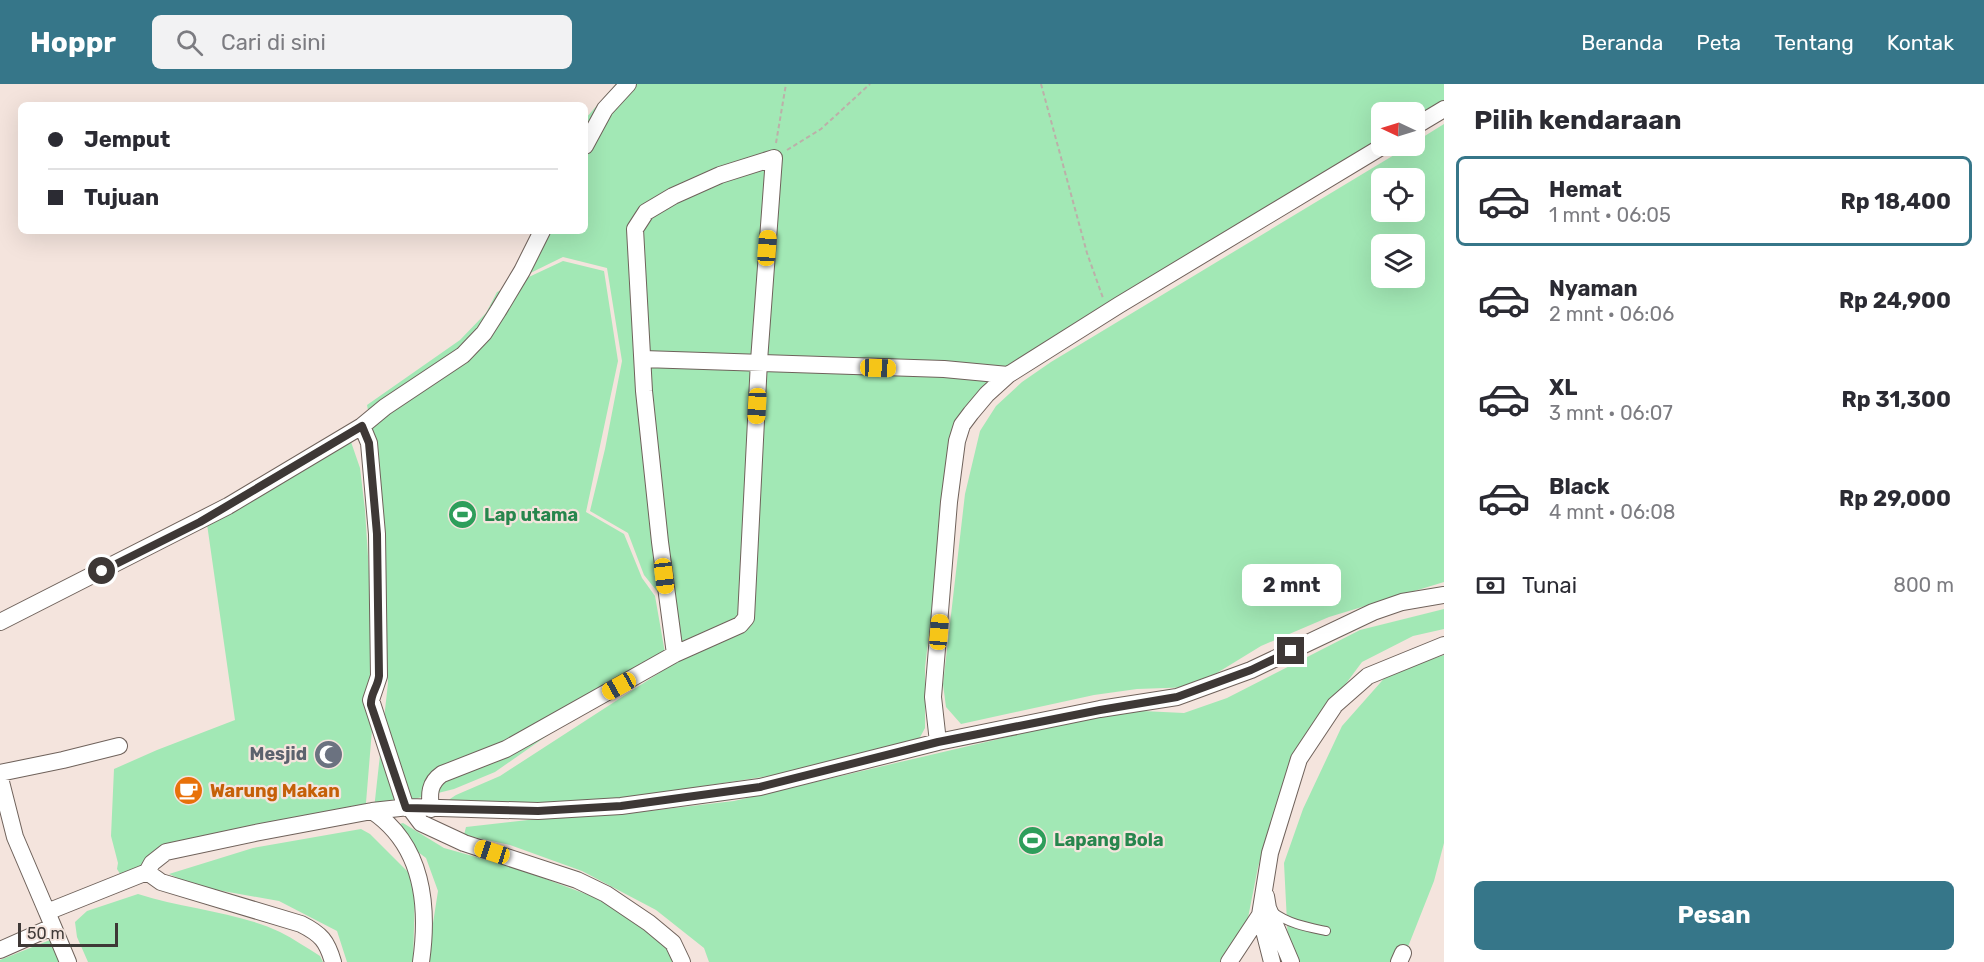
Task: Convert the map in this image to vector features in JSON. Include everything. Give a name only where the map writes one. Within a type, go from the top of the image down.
[{"type":"street","points":[[588,140],[605,109],[628,84]]},
{"type":"street","points":[[1425,120],[1444,109]]},
{"type":"street","points":[[938,742],[933,697],[949,502],[957,441],[971,413],[1008,375],[1109,311],[1371,153]]},
{"type":"street","points":[[431,809],[429,794],[435,778],[506,749],[675,654],[740,624],[746,618],[759,362],[774,158],[720,175],[673,196],[646,212],[635,229],[644,391],[657,519],[675,654]]},
{"type":"street","points":[[0,622],[200,522],[362,426],[463,355],[483,333],[498,311],[540,234]]},
{"type":"street","points":[[643,359],[944,369],[1008,375]]},
{"type":"street","points":[[362,426],[369,443],[377,534],[379,682],[372,695],[371,705],[408,808],[421,823],[464,843],[577,880],[606,894],[649,923],[673,943],[682,962]]},
{"type":"street","points":[[0,950],[49,919],[147,872],[152,863],[166,852],[372,811],[408,808],[538,811],[621,806],[760,787],[938,742],[1177,697],[1251,670],[1373,612],[1402,602],[1444,595]]},
{"type":"street","points":[[1272,962],[1264,911],[1264,881],[1270,853],[1299,759],[1335,705],[1368,676],[1444,645]]},
{"type":"street","points":[[0,773],[119,746]]},
{"type":"street","points":[[0,778],[15,837],[68,962]]},
{"type":"street","points":[[372,811],[383,818],[403,842],[415,864],[424,894],[424,944],[421,962]]},
{"type":"street","points":[[147,872],[162,882],[302,924],[314,931],[328,946],[333,962]]},
{"type":"street","points":[[1229,962],[1264,911]]},
{"type":"street","points":[[1264,911],[1291,962]]},
{"type":"lane","points":[[1264,911],[1282,919],[1326,931]]},
{"type":"path","points":[[774,158],[786,84]]},
{"type":"path","points":[[774,158],[821,129],[870,84]]},
{"type":"path","points":[[1041,84],[1087,253],[1109,311]]},
{"type":"green space","points":[[616,84],[1444,84],[1444,102],[1425,114],[1425,102],[1371,102],[1371,146],[1013,363],[962,433],[936,576],[925,667],[925,728],[918,741],[782,774],[607,801],[447,810],[444,803],[456,795],[500,776],[673,664],[660,595],[644,575],[628,533],[590,511],[622,361],[607,268],[563,257],[504,286],[533,234],[588,234],[588,116]]},
{"type":"green space","points":[[1444,124],[1444,582],[1329,617],[1261,646],[1194,687],[1137,689],[1094,695],[961,724],[946,707],[943,684],[965,494],[980,431],[996,406],[1022,382],[1051,362],[1371,169],[1371,222],[1425,222],[1425,168],[1373,168],[1392,156],[1425,156],[1425,136]]},
{"type":"green space","points":[[563,261],[604,271],[618,361],[586,512],[624,534],[642,578],[655,596],[665,653],[495,772],[454,789],[374,809],[388,683],[377,456],[367,405],[460,340],[486,313],[497,292]]},
{"type":"green space","points":[[350,439],[360,468],[365,510],[376,681],[365,815],[254,831],[131,871],[122,877],[117,869],[118,863],[111,836],[114,769],[235,720],[207,524]]},
{"type":"green space","points":[[1444,609],[1444,629],[1413,636],[1362,662],[1330,705],[1299,755],[1276,805],[1258,867],[1247,923],[1225,962],[709,962],[704,948],[656,910],[582,871],[510,845],[464,835],[466,827],[528,820],[623,814],[734,801],[1122,710],[1184,713],[1227,698],[1360,630]]},
{"type":"green space","points":[[1444,655],[1444,843],[1434,881],[1402,962],[1289,962],[1284,863],[1303,809],[1342,726],[1388,674]]},
{"type":"green space","points":[[403,823],[444,848],[519,869],[602,900],[650,931],[689,962],[427,962],[438,891],[426,858],[386,828]]},
{"type":"green space","points":[[361,829],[370,834],[413,877],[415,891],[413,962],[347,962],[337,931],[279,901],[195,886],[169,874],[253,848]]},
{"type":"green space","points":[[138,894],[264,925],[320,956],[323,962],[88,962],[77,937],[75,922],[87,911]]},
{"type":"green space","points":[[50,940],[67,962],[0,962],[0,960]]},
{"type":"place","name":"Lap utama","points":[[463,515]]},
{"type":"place","name":"Mesjid","points":[[328,754]]},
{"type":"place","name":"Warung Makan","points":[[189,791]]},
{"type":"place","name":"Lapang Bola","points":[[1033,840]]},
{"type":"route","points":[[102,571],[200,522],[362,426],[369,443],[377,534],[379,682],[372,695],[371,705],[406,808],[538,811],[621,806],[760,787],[938,742],[1177,697],[1251,670],[1291,651]]}]
